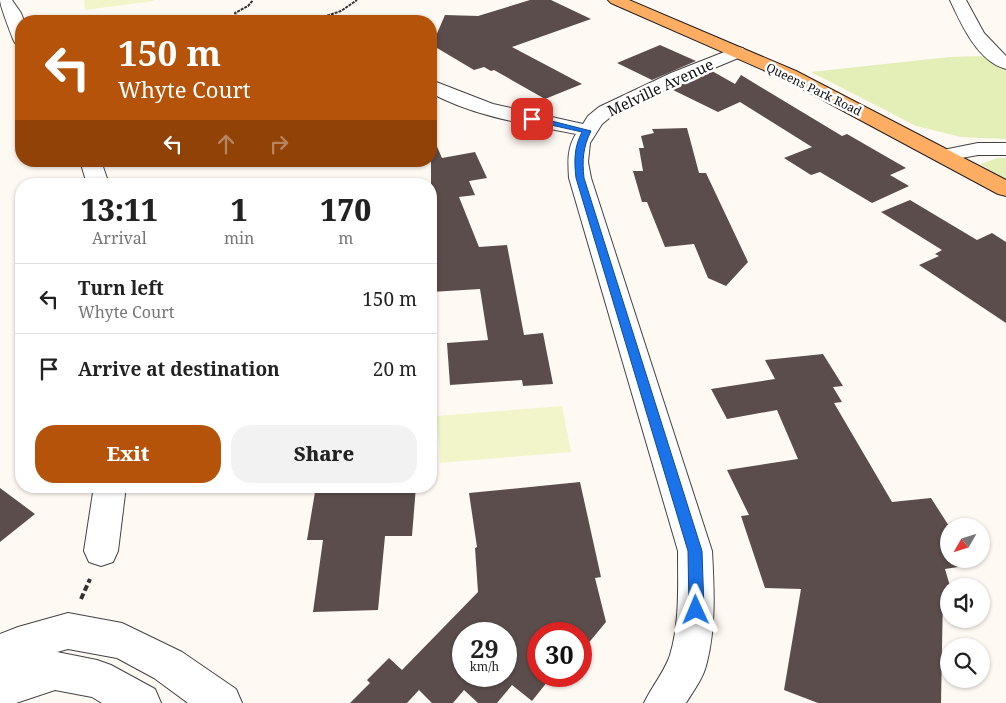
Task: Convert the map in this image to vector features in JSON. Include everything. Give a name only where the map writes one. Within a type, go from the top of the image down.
[{"type":"main road","name":"Queens Park Road","points":[[616,0],[790,76],[945,155],[1006,189]]},
{"type":"street","points":[[4,0],[15,19]]},
{"type":"street","points":[[958,0],[968,24],[992,56],[1006,64]]},
{"type":"street","name":"Melville Avenue","points":[[664,703],[688,662],[696,610],[695,551],[580,178],[578,162],[580,143],[595,120],[606,110],[737,52]]},
{"type":"street","points":[[437,89],[443,93],[496,111],[587,131]]},
{"type":"street","points":[[945,155],[978,149],[1006,149]]},
{"type":"street","points":[[101,551],[109,493]]},
{"type":"street","points":[[0,653],[18,645],[68,631],[122,641],[168,665],[222,703]]},
{"type":"street","points":[[0,690],[55,671],[97,679],[141,703]]},
{"type":"path","points":[[236,15],[235,13],[248,6],[253,0]]},
{"type":"path","points":[[329,15],[341,11],[356,0]]},
{"type":"path","points":[[68,631],[101,551]]},
{"type":"green space","points":[[84,0],[153,0],[154,1],[85,10]]},
{"type":"green space","points":[[983,56],[1006,71],[1006,139],[961,137],[916,126],[811,72],[949,57]]},
{"type":"green space","points":[[998,158],[1006,158],[1006,180],[980,164]]},
{"type":"green space","points":[[562,406],[571,452],[440,463],[437,416]]},
{"type":"building","points":[[530,0],[551,0],[591,19],[512,47],[582,84],[545,99],[494,70],[491,71],[484,67],[474,70],[437,48],[437,33],[445,15],[478,16]]},
{"type":"building","points":[[660,45],[696,61],[652,80],[617,63]]},
{"type":"building","points":[[712,71],[735,84],[741,75],[842,136],[847,134],[906,168],[890,175],[909,186],[872,203],[820,172],[811,175],[784,158],[812,147],[740,102],[718,112],[671,89]]},
{"type":"building","points":[[687,128],[699,173],[706,173],[748,262],[726,286],[708,278],[694,244],[665,247],[647,202],[642,202],[633,171],[643,171],[639,148],[644,148],[641,136],[654,133],[652,129]]},
{"type":"building","points":[[437,147],[442,158],[475,152],[487,178],[469,181],[475,195],[459,197],[479,247],[507,245],[524,335],[543,333],[553,384],[523,386],[522,380],[450,385],[447,343],[488,340],[480,289],[437,292],[437,178],[431,178],[431,167],[437,167]]},
{"type":"building","points":[[910,200],[977,240],[992,233],[1006,242],[1006,323],[919,265],[939,256],[935,254],[942,250],[881,212]]},
{"type":"building","points":[[823,354],[843,386],[833,387],[842,402],[834,403],[892,502],[931,498],[944,518],[940,518],[940,568],[952,568],[945,569],[948,578],[940,578],[940,628],[942,628],[942,638],[940,638],[941,703],[818,703],[784,690],[801,589],[765,588],[741,516],[749,515],[727,470],[798,459],[777,410],[727,419],[711,389],[775,379],[765,360]]},
{"type":"building","points":[[580,482],[601,577],[595,578],[606,622],[592,639],[592,622],[527,622],[527,687],[543,687],[532,701],[514,687],[517,687],[517,622],[452,622],[452,687],[510,687],[497,703],[478,703],[464,690],[453,703],[432,703],[419,690],[407,703],[350,703],[370,683],[367,680],[389,658],[402,670],[478,592],[475,548],[477,547],[469,493]]},
{"type":"building","points":[[0,488],[35,514],[0,542]]},
{"type":"building","points":[[315,493],[415,493],[412,536],[385,536],[378,610],[313,612],[323,540],[307,540]]},
{"type":"route","points":[[532,119],[587,131],[580,143],[578,162],[580,178],[695,551],[696,610]]}]
